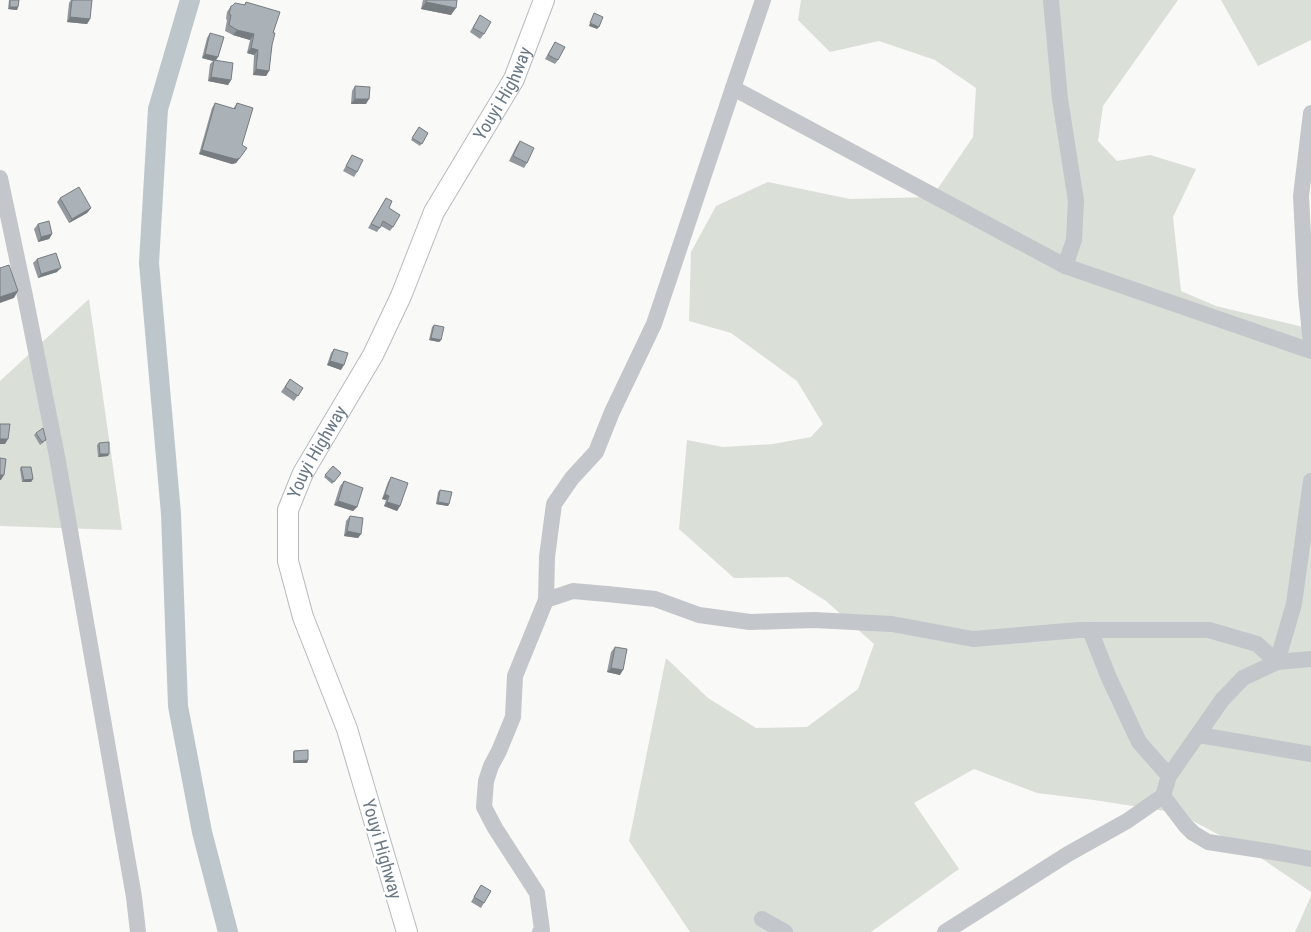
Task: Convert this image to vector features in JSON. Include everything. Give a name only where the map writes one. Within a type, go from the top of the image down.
[{"type":"main road","name":"Youyi Highway","points":[[407,932],[347,729],[303,617],[288,561],[288,510],[303,473],[373,355],[400,296],[434,212],[514,79],[544,0]]},
{"type":"street","points":[[540,932],[542,930],[537,893],[495,828],[484,807],[486,781],[513,717],[515,676],[546,600],[547,557],[554,504],[572,478],[596,452],[612,412],[654,324],[763,0]]},
{"type":"street","points":[[1052,0],[1060,99],[1076,201],[1074,240],[1065,266]]},
{"type":"street","points":[[732,88],[1065,266],[1311,351]]},
{"type":"street","points":[[1311,113],[1301,196],[1306,294],[1311,344]]},
{"type":"street","points":[[0,178],[58,456],[133,887],[138,932]]},
{"type":"street","points":[[1277,662],[1294,604],[1311,481]]},
{"type":"street","points":[[546,600],[573,592],[616,595],[655,599],[699,615],[750,622],[814,620],[892,624],[972,639],[1090,630],[1210,630],[1257,644],[1277,662]]},
{"type":"street","points":[[1090,630],[1109,678],[1139,742],[1169,776]]},
{"type":"street","points":[[945,932],[1163,796],[1169,776],[1222,700],[1243,678],[1277,662],[1311,659]]},
{"type":"street","points":[[1199,735],[1311,754]]},
{"type":"street","points":[[1163,796],[1185,825],[1193,833],[1208,842],[1279,852],[1311,859]]},
{"type":"street","points":[[762,918],[785,932]]},
{"type":"shaded area","points":[[801,0],[1178,0],[1103,106],[1098,141],[1117,161],[1150,155],[1196,169],[1173,217],[1181,291],[1216,306],[1311,329],[1311,892],[1255,854],[1178,813],[1037,793],[974,769],[914,803],[959,869],[871,932],[690,932],[629,841],[666,658],[708,698],[756,728],[807,727],[858,689],[874,644],[826,601],[788,577],[734,578],[679,529],[687,440],[723,447],[773,444],[811,437],[823,424],[797,381],[731,333],[689,321],[691,252],[716,206],[768,182],[850,199],[932,197],[973,137],[976,88],[935,60],[879,41],[830,52],[798,20]]},
{"type":"shaded area","points":[[1221,0],[1311,0],[1311,40],[1258,66]]},
{"type":"shaded area","points":[[89,299],[122,530],[0,526],[0,381]]},
{"type":"shaded area","points":[[1311,896],[1311,932],[1295,932]]},
{"type":"building","points":[[10,0],[19,0],[18,7],[10,7]]},
{"type":"building","points":[[72,0],[92,0],[90,19],[70,17]]},
{"type":"building","points":[[427,0],[457,0],[456,8],[426,2]]},
{"type":"building","points":[[246,2],[280,12],[273,33],[275,33],[269,71],[256,69],[258,50],[251,48],[254,34],[237,30],[229,25],[231,6],[235,3],[245,5]]},
{"type":"building","points":[[594,13],[603,17],[599,27],[590,23]]},
{"type":"building","points":[[480,15],[491,22],[484,34],[473,28]]},
{"type":"building","points":[[210,33],[224,37],[218,57],[205,54]]},
{"type":"building","points":[[555,42],[565,47],[558,60],[548,55]]},
{"type":"building","points":[[214,60],[233,63],[231,80],[211,77]]},
{"type":"building","points":[[355,86],[370,87],[369,99],[355,99]]},
{"type":"building","points":[[215,103],[235,109],[237,103],[253,108],[242,145],[247,148],[239,159],[202,150]]},
{"type":"building","points":[[419,127],[428,133],[422,144],[412,138]]},
{"type":"building","points":[[520,141],[534,148],[527,163],[513,156]]},
{"type":"building","points":[[352,155],[363,160],[357,172],[346,166]]},
{"type":"building","points":[[79,187],[91,208],[72,219],[60,198]]},
{"type":"building","points":[[386,198],[392,201],[389,208],[400,215],[393,227],[383,221],[380,228],[371,224]]},
{"type":"building","points":[[49,221],[52,234],[41,237],[38,224]]},
{"type":"building","points":[[56,253],[61,268],[41,274],[37,259]]},
{"type":"building","points":[[9,265],[18,291],[0,297],[0,268]]},
{"type":"building","points":[[434,325],[444,327],[441,340],[431,338]]},
{"type":"building","points":[[334,349],[348,353],[344,365],[330,361]]},
{"type":"building","points":[[290,379],[303,388],[298,396],[285,387]]},
{"type":"building","points":[[0,424],[10,424],[8,439],[0,439]]},
{"type":"building","points":[[43,428],[46,440],[42,442],[36,433]]},
{"type":"building","points":[[109,442],[109,454],[100,454],[99,443]]},
{"type":"building","points":[[0,458],[6,459],[4,475],[0,475]]},
{"type":"building","points":[[333,466],[341,473],[334,482],[325,475]]},
{"type":"building","points":[[21,467],[31,467],[33,479],[24,480]]},
{"type":"building","points":[[391,477],[408,483],[400,506],[387,502],[389,496],[385,494]]},
{"type":"building","points":[[344,481],[363,488],[357,507],[338,501]]},
{"type":"building","points":[[440,490],[452,492],[449,504],[438,502]]},
{"type":"building","points":[[350,516],[363,518],[361,534],[347,531]]},
{"type":"building","points":[[615,647],[627,649],[623,670],[611,668]]},
{"type":"building","points":[[308,750],[308,760],[294,761],[294,751]]},
{"type":"building","points":[[481,885],[491,891],[484,903],[474,897]]},
{"type":"waterway","points":[[190,0],[158,109],[149,263],[171,514],[178,706],[202,832],[228,932]]}]
